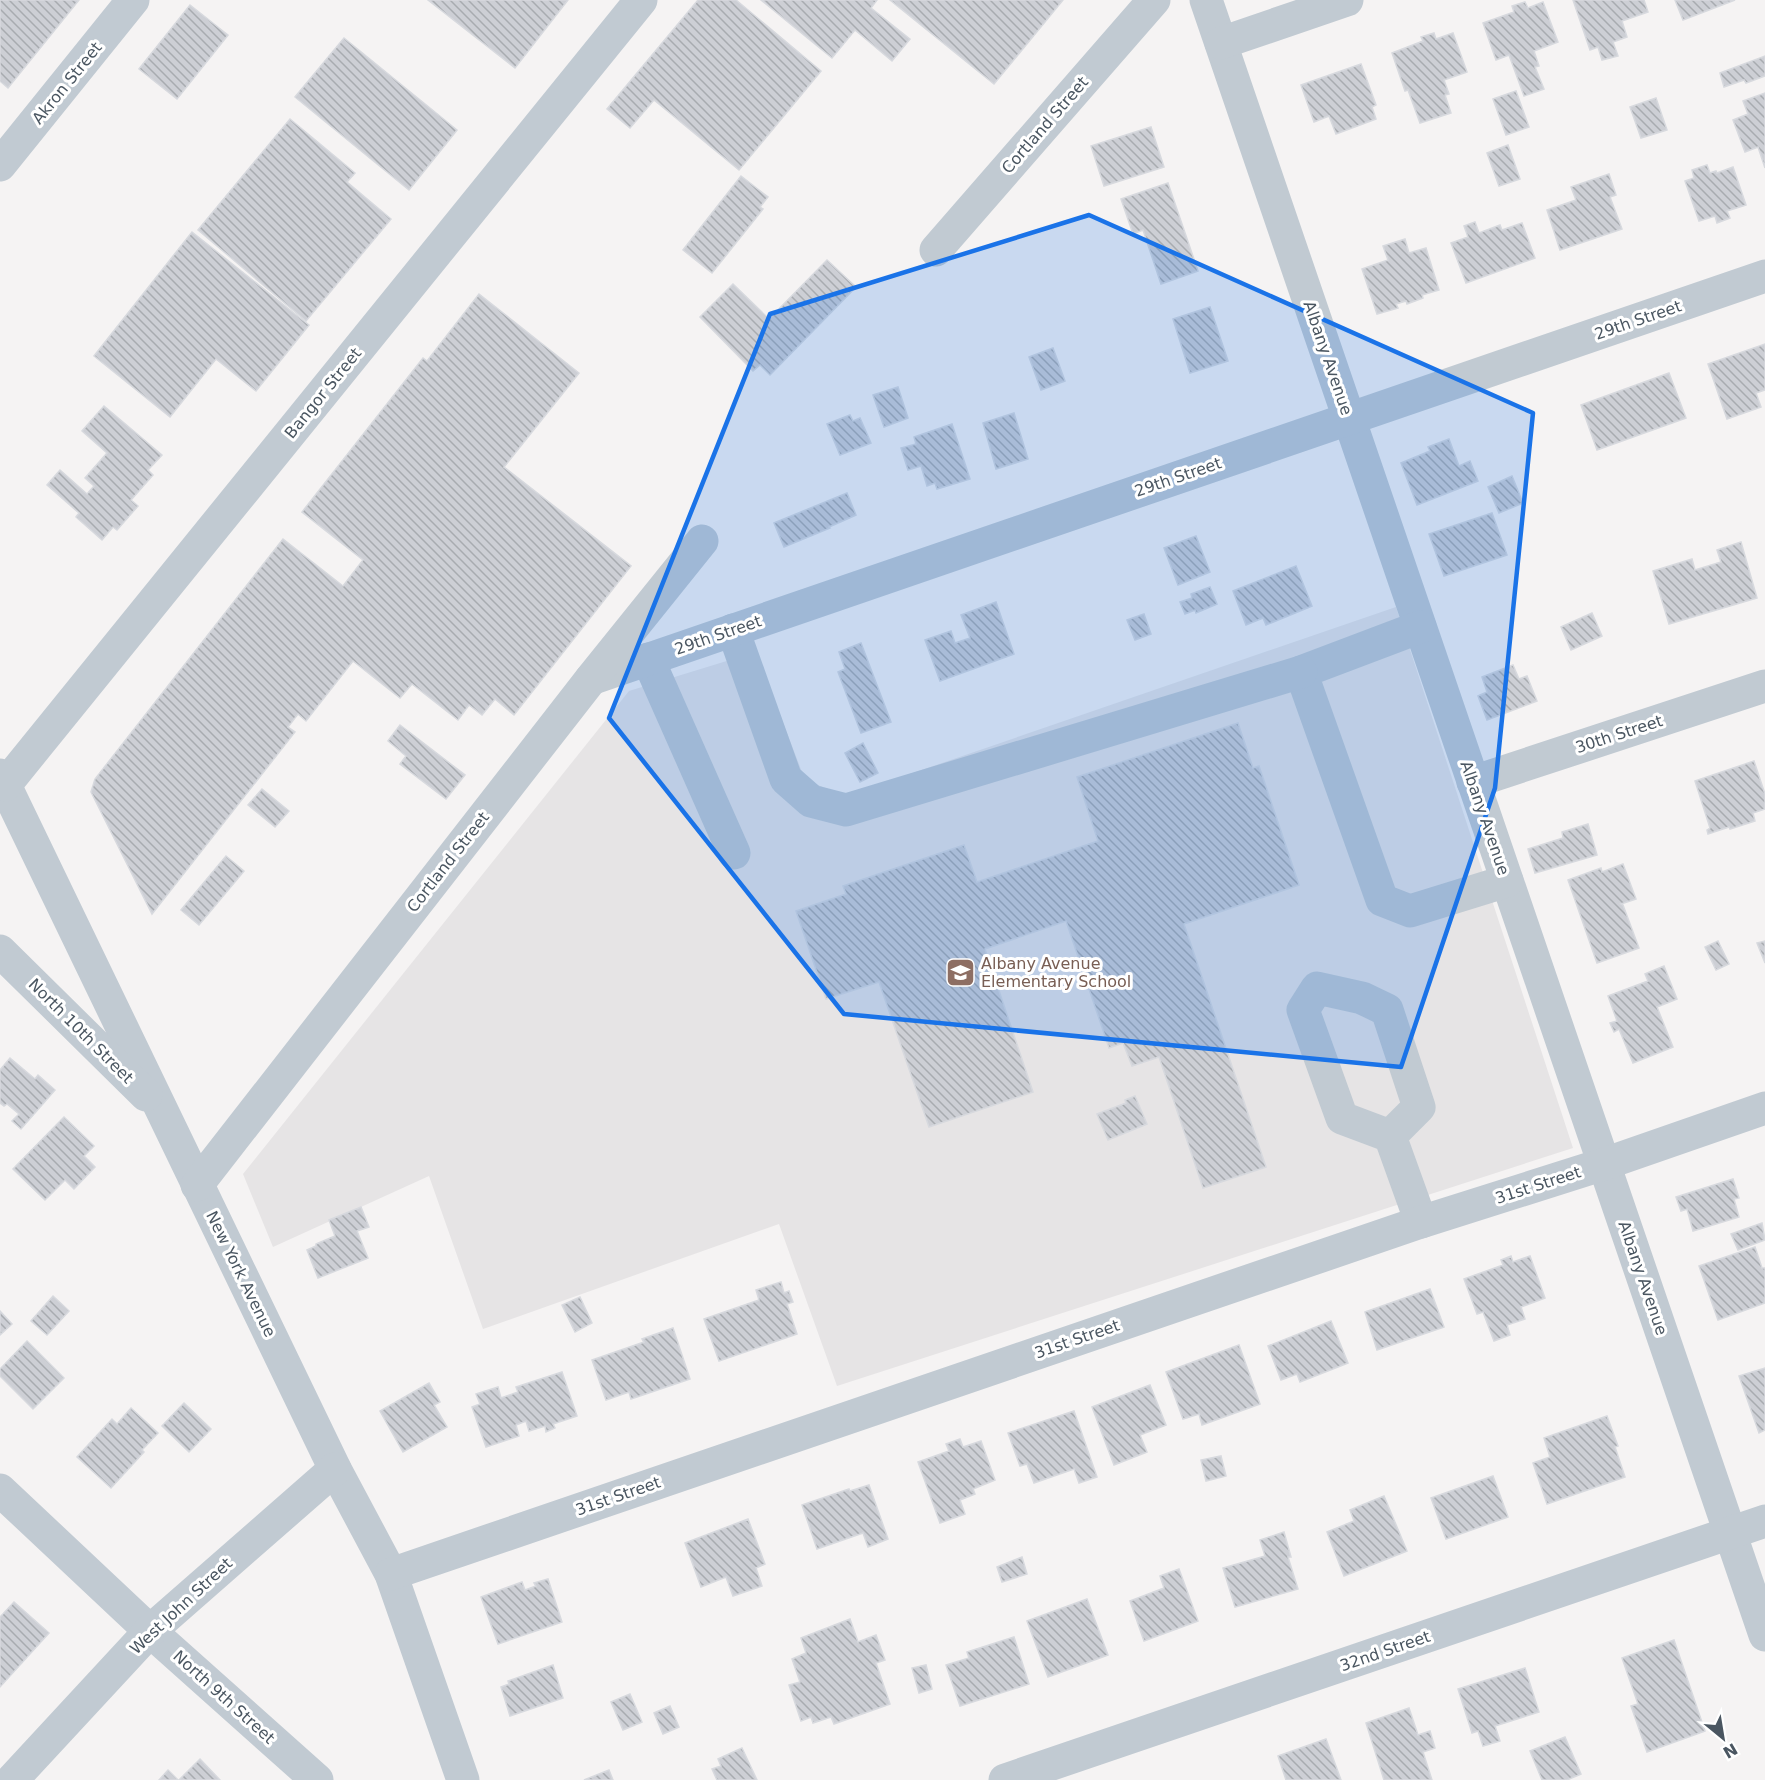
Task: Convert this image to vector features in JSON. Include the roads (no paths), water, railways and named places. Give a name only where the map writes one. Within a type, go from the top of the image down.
[{"type":"street","name":"Akron Street","points":[[0,165],[133,0]]},
{"type":"street","name":"Bangor Street","points":[[2,780],[641,0]]},
{"type":"street","name":"Cortland Street","points":[[936,250],[1154,0]]},
{"type":"street","name":"Albany Avenue","points":[[1206,0],[1765,1635]]},
{"type":"street","points":[[1221,43],[1347,0]]},
{"type":"street","name":"29th Street","points":[[591,679],[1765,276]]},
{"type":"street","name":"Cortland Street","points":[[198,1185],[591,679],[702,541]]},
{"type":"street","points":[[733,630],[786,779],[811,801],[846,810],[1301,672],[1420,627]]},
{"type":"street","points":[[648,659],[734,853]]},
{"type":"street","points":[[1301,672],[1382,900],[1410,911],[1507,881]]},
{"type":"street","name":"30th Street","points":[[1473,782],[1765,686]]},
{"type":"street","name":"New York Avenue","points":[[2,780],[335,1469],[391,1574],[463,1780]]},
{"type":"street","name":"North 10th Street","points":[[0,951],[162,1111]]},
{"type":"street","name":"31st Street","points":[[391,1574],[1421,1222],[1604,1164],[1765,1108]]},
{"type":"street","points":[[1390,1136],[1421,1222]]},
{"type":"street","name":"West John Street","points":[[12,1780],[150,1631],[335,1469]]},
{"type":"street","name":"North 9th Street","points":[[0,1490],[150,1631],[317,1780]]},
{"type":"street","name":"32nd Street","points":[[1005,1780],[1765,1521]]},
{"type":"place","name":"Albany Avenue Elementary School","points":[[960,972]]}]
